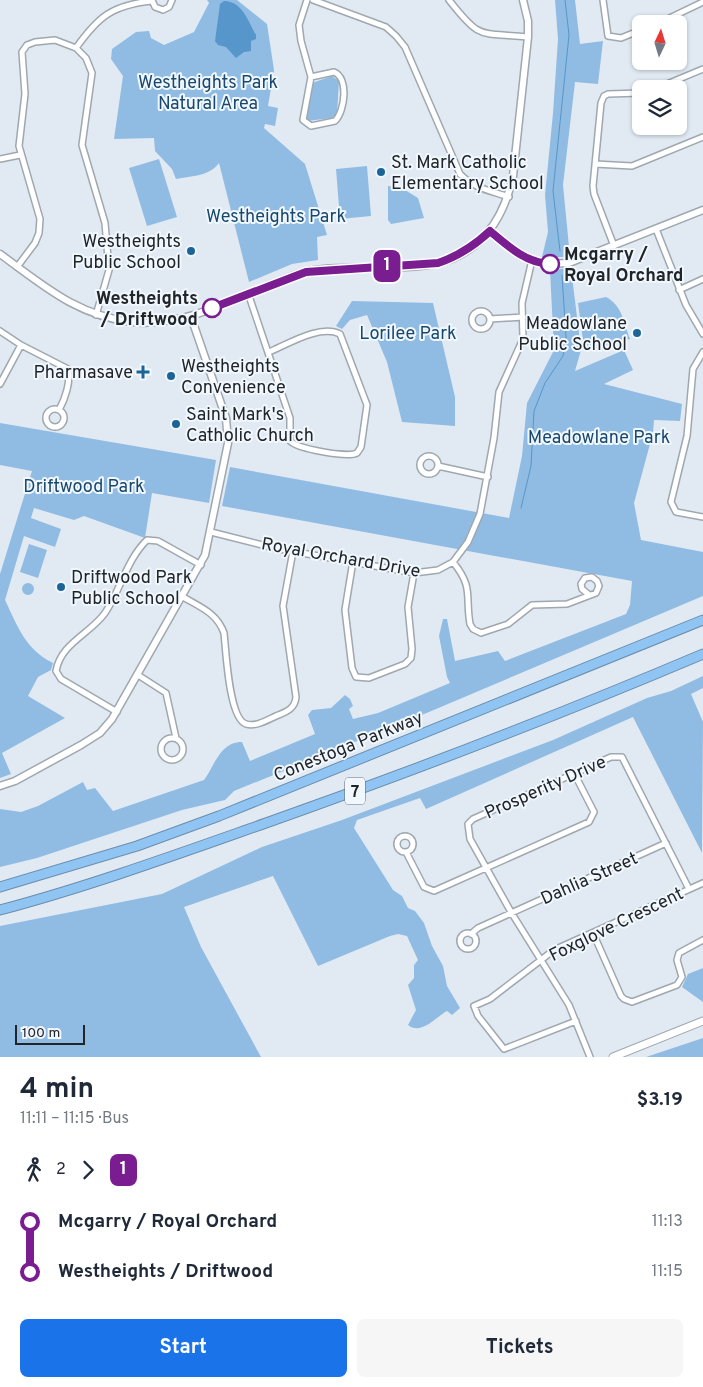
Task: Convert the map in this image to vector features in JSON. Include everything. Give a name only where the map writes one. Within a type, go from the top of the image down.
[{"type":"highway","name":"Conestoga Parkway","points":[[0,887],[137,846],[219,816],[703,620]]},
{"type":"highway","name":"7","points":[[0,910],[61,894],[416,769],[703,654]]},
{"type":"main road","points":[[613,1057],[703,1021]]},
{"type":"street","points":[[76,48],[101,17],[138,2],[152,1],[155,7],[163,10],[169,7],[172,0]]},
{"type":"street","points":[[307,0],[300,25],[311,77],[303,120],[311,126],[335,121],[340,112],[344,83],[339,74],[334,72],[311,77]]},
{"type":"street","points":[[313,0],[386,27],[396,36],[405,47],[460,174],[476,186],[509,197]]},
{"type":"street","points":[[450,0],[476,30],[484,34],[528,36]]},
{"type":"street","points":[[0,254],[61,299],[96,315],[114,320],[150,323],[191,317],[306,272],[438,263],[461,253],[490,231],[509,197],[513,176],[528,36],[528,21],[523,0]]},
{"type":"street","points":[[603,0],[608,36],[621,38],[632,34]]},
{"type":"street","points":[[676,15],[703,2]]},
{"type":"street","points":[[17,266],[35,243],[39,233],[40,219],[20,155],[19,132],[25,94],[22,52],[28,45],[45,39],[55,40],[76,48],[86,58],[92,73],[82,145],[105,223],[108,279],[96,315]]},
{"type":"street","points":[[677,80],[703,69]]},
{"type":"street","points":[[614,246],[594,194],[595,164],[604,96],[611,93],[632,93]]},
{"type":"street","points":[[595,164],[632,166],[703,137]]},
{"type":"street","points":[[0,160],[20,155]]},
{"type":"street","points":[[490,231],[506,245],[532,260],[544,264],[569,263],[703,210]]},
{"type":"street","points":[[656,229],[679,290],[694,322],[703,334]]},
{"type":"street","points":[[532,260],[524,294],[521,348],[499,392],[494,438],[480,514],[468,542],[453,562],[464,576],[468,588],[470,624],[476,632],[481,633],[508,624],[532,605],[567,604],[588,594]]},
{"type":"street","points":[[679,290],[703,279]]},
{"type":"street","points":[[248,294],[291,421],[289,436],[292,444],[346,456],[357,453],[361,447],[367,405],[340,334],[327,330],[269,352]]},
{"type":"street","points":[[0,786],[15,781],[93,738],[104,728],[117,712],[201,565],[210,532],[228,443],[228,430],[226,418],[191,317]]},
{"type":"street","points":[[490,319],[523,317]]},
{"type":"street","points":[[0,331],[21,345],[68,369],[69,377],[64,400],[59,410]]},
{"type":"street","points":[[0,384],[21,345]]},
{"type":"street","points":[[703,352],[693,369],[687,436],[671,502],[676,512],[703,517]]},
{"type":"street","points":[[438,466],[488,476]]},
{"type":"street","name":"Royal Orchard Drive","points":[[210,532],[293,551],[414,573],[438,570],[453,562]]},
{"type":"street","points":[[117,712],[60,679],[56,671],[57,665],[67,648],[104,614],[147,540],[158,541],[201,565]]},
{"type":"street","points":[[183,597],[210,612],[221,624],[232,696],[240,720],[245,724],[254,725],[287,712],[293,707],[296,697],[283,606],[293,551]]},
{"type":"street","points":[[353,562],[345,610],[352,668],[356,676],[361,678],[370,678],[404,664],[411,658],[412,649],[408,607],[414,573]]},
{"type":"street","points":[[138,675],[166,693],[176,738],[183,743],[182,753],[172,758],[165,758],[160,752],[162,745],[176,738]]},
{"type":"street","name":"Prosperity Drive","points":[[590,1057],[576,1021],[560,989],[511,912],[468,835],[468,824],[610,757],[622,757],[689,889]]},
{"type":"street","points":[[406,852],[421,883],[431,891],[589,822],[594,812],[574,773]]},
{"type":"street","name":"Dahlia Street","points":[[471,934],[478,928],[511,912],[666,843]]},
{"type":"street","name":"Foxglove Crescent","points":[[576,1021],[504,1049],[478,1016],[474,1006],[490,999],[554,950],[703,883]]},
{"type":"street","points":[[593,933],[621,996],[624,1000],[632,1002],[677,985],[682,977],[677,960],[679,953],[703,940]]},
{"type":"green space","name":"Westheights Park Natural Area","points":[[207,0],[237,0],[267,24],[274,70],[268,106],[278,108],[275,126],[265,124],[264,128],[305,164],[327,235],[317,237],[318,260],[292,264],[249,282],[219,163],[206,173],[176,179],[172,169],[155,151],[154,138],[114,139],[123,76],[111,59],[112,49],[136,32],[149,31],[151,38],[164,45],[194,32],[209,3]]},
{"type":"green space","points":[[555,0],[575,0],[580,44],[603,41],[598,84],[575,82],[563,185],[570,257],[542,257],[548,232],[545,195],[558,39]]},
{"type":"green space","points":[[332,76],[339,81],[337,114],[332,118],[307,121],[305,118],[312,83]]},
{"type":"green space","points":[[159,159],[177,217],[147,226],[129,168]]},
{"type":"green space","points":[[367,166],[371,216],[340,219],[336,169]]},
{"type":"green space","points":[[388,186],[400,187],[418,198],[424,218],[391,224],[388,220]]},
{"type":"green space","name":"Meadowlane Park","points":[[571,268],[581,350],[575,371],[624,350],[633,370],[604,384],[682,404],[680,421],[654,420],[653,433],[634,503],[641,540],[703,552],[703,596],[429,712],[234,791],[225,800],[182,810],[37,858],[0,867],[0,809],[21,812],[38,806],[83,782],[87,790],[95,788],[113,811],[204,780],[223,750],[235,743],[242,742],[250,761],[315,734],[308,715],[312,710],[331,708],[345,695],[350,699],[353,706],[349,709],[353,719],[378,713],[450,683],[447,677],[439,636],[443,619],[447,619],[455,661],[498,651],[505,661],[626,614],[630,605],[632,581],[222,506],[230,467],[509,518],[522,456],[527,403],[554,350],[550,270]]},
{"type":"green space","points":[[606,297],[619,310],[630,339],[591,350],[584,348],[578,303]]},
{"type":"green space","name":"Lorilee Park","points":[[352,301],[433,303],[455,397],[455,426],[402,422],[387,362],[367,315],[350,320],[342,329],[336,326]]},
{"type":"green space","name":"Driftwood Park","points":[[0,423],[216,460],[209,503],[152,493],[145,538],[84,516],[74,520],[34,508],[31,518],[61,529],[55,547],[24,536],[5,600],[29,644],[43,657],[53,663],[51,670],[38,677],[28,696],[65,718],[2,753],[11,774],[0,778],[0,574],[32,471],[0,465]]},
{"type":"green space","points":[[29,544],[47,550],[38,578],[20,572]]},
{"type":"green space","points":[[28,583],[34,589],[28,595],[22,589]]},
{"type":"green space","points":[[703,676],[703,688],[691,694],[703,722],[702,853],[633,717],[426,809],[420,798],[357,820],[354,828],[393,890],[402,896],[408,908],[415,911],[424,923],[432,946],[443,966],[447,986],[460,1008],[452,1015],[447,1011],[423,1027],[413,1028],[408,1025],[416,1010],[408,985],[414,978],[414,965],[418,960],[407,936],[398,934],[390,936],[318,966],[273,876],[184,907],[201,947],[261,1057],[0,1057],[0,926],[162,894],[262,847],[342,820],[553,740],[647,698],[671,691]]},
{"type":"green space","points":[[703,968],[703,1002],[682,987],[688,974]]},
{"type":"green space","points":[[703,1038],[703,1057],[646,1057]]},
{"type":"shaded area","points":[[224,1],[235,4],[240,8],[256,35],[256,39],[251,41],[251,51],[244,52],[236,58],[226,47],[218,45],[215,41],[220,4]]},
{"type":"waterway","points":[[560,251],[553,191],[569,35],[565,0]]},
{"type":"waterway","points":[[521,508],[531,466],[534,411],[545,383],[563,356],[566,337],[562,275]]},
{"type":"bus line","name":"1","points":[[212,308],[306,272],[438,263],[454,257],[475,245],[490,231],[520,254],[544,264],[550,264]]},
{"type":"place","name":"St. Mark Catholic Elementary School","points":[[381,172]]},
{"type":"place","name":"Westheights Public School","points":[[191,251]]},
{"type":"place","name":"Mcgarry / Royal Orchard","points":[[550,264]]},
{"type":"place","name":"Westheights / Driftwood","points":[[212,308]]},
{"type":"place","name":"Meadowlane Public School","points":[[637,333]]},
{"type":"place","name":"Pharmasave","points":[[143,372]]},
{"type":"place","name":"Westheights Convenience","points":[[171,376]]},
{"type":"place","name":"Saint Mark's Catholic Church","points":[[176,424]]},
{"type":"place","name":"Driftwood Park Public School","points":[[61,587]]},
{"type":"park label","name":"Westheights Park","points":[[276,216]]}]
